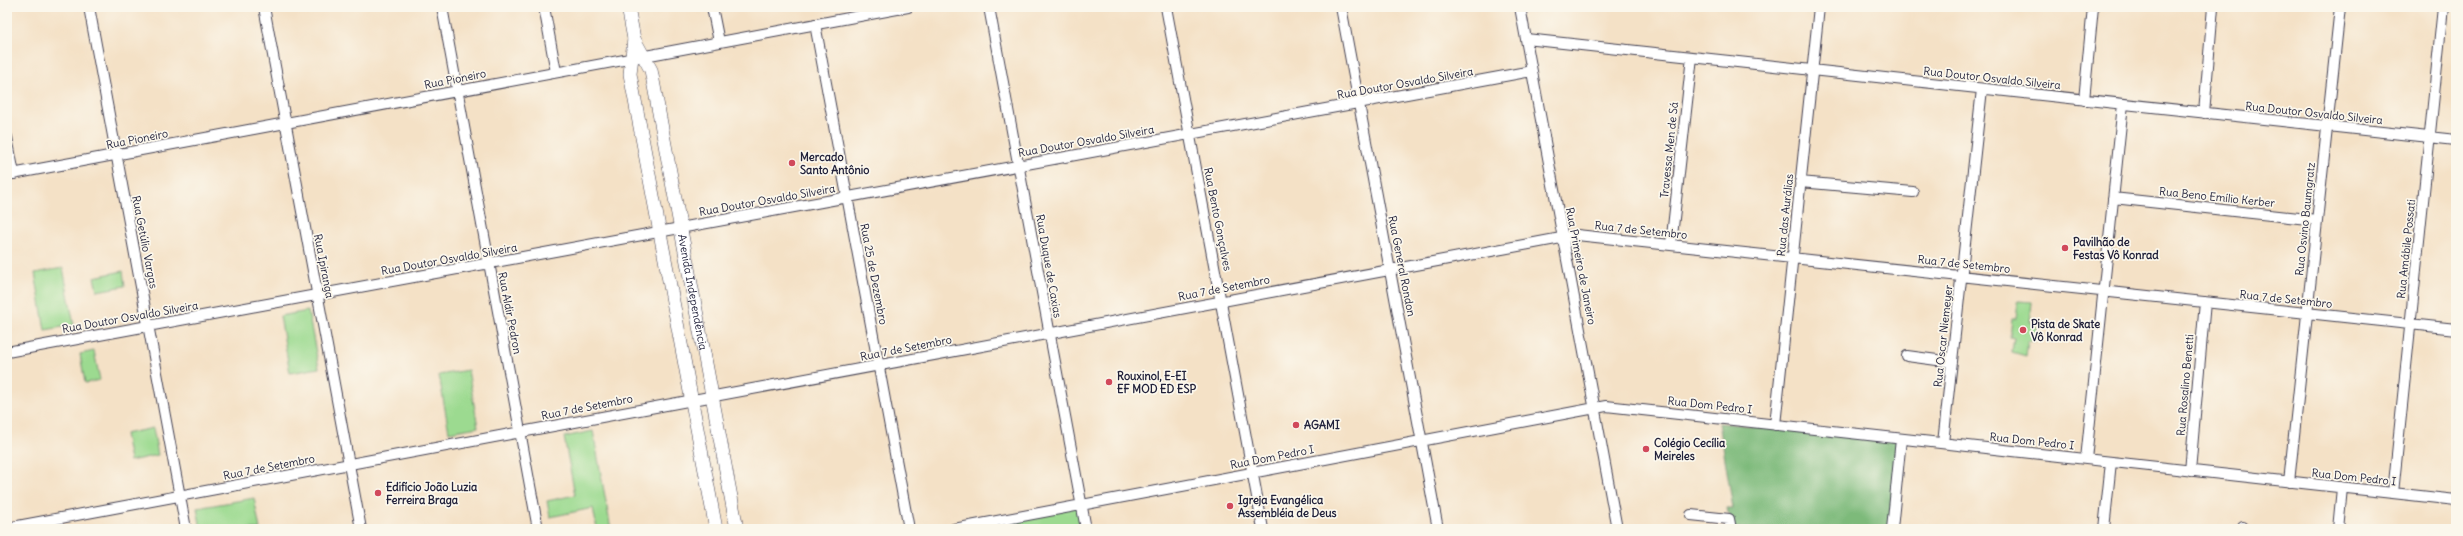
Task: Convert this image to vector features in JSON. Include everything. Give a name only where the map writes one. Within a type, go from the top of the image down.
[{"type":"main road","points":[[628,7],[638,57]]},
{"type":"main road","name":"Avenida Independência","points":[[716,529],[630,74],[638,57],[651,70],[737,529]]},
{"type":"street","name":"Rua Getúlio Vargas","points":[[89,7],[186,529]]},
{"type":"street","name":"Rua Ipiranga","points":[[264,7],[360,529]]},
{"type":"street","name":"Rua Aldir Pedron","points":[[442,7],[538,529]]},
{"type":"street","points":[[544,7],[556,72]]},
{"type":"street","points":[[712,7],[719,42]]},
{"type":"street","name":"Rua Pioneiro","points":[[10,174],[908,7]]},
{"type":"street","name":"Rua Duque de Caxias","points":[[989,7],[1086,529]]},
{"type":"street","name":"Rua Bento Gonçalves","points":[[1166,7],[1263,529]]},
{"type":"street","name":"Rua General Rondon","points":[[1341,7],[1438,529]]},
{"type":"street","name":"Rua Primeiro de Janeiro","points":[[1520,7],[1617,529]]},
{"type":"street","name":"Rua das Aurálias","points":[[1775,424],[1819,7]]},
{"type":"street","points":[[2084,100],[2093,7]]},
{"type":"street","points":[[2204,113],[2213,7]]},
{"type":"street","name":"Rua Osvino Baumgratz","points":[[2289,482],[2340,7]]},
{"type":"street","name":"Rua Amábile Possati","points":[[2393,493],[2443,7]]},
{"type":"street","name":"Rua 25 de Dezembro","points":[[815,24],[909,529]]},
{"type":"street","name":"Rua Doutor Osvaldo Silveira","points":[[1526,39],[2456,140]]},
{"type":"street","name":"Travessa Men de Sá","points":[[1671,245],[1692,57]]},
{"type":"street","name":"Rua Doutor Osvaldo Silveira","points":[[7,352],[1532,71]]},
{"type":"street","name":"Rua Oscar Niemeyer","points":[[1943,443],[1982,89]]},
{"type":"street","points":[[2086,459],[2123,104]]},
{"type":"street","points":[[7,137],[10,174]]},
{"type":"street","points":[[1800,182],[1913,192]]},
{"type":"street","name":"Rua Beno Emílio Kerber","points":[[2113,198],[2317,220]]},
{"type":"street","name":"Rua 7 de Setembro","points":[[7,528],[1577,235],[2456,329]]},
{"type":"street","name":"Rua Rosalino Benetti","points":[[2190,471],[2205,302]]},
{"type":"street","points":[[1907,356],[1952,362]]},
{"type":"street","name":"Rua Dom Pedro I","points":[[954,529],[1422,442],[1606,406],[2456,500]]},
{"type":"street","points":[[1892,529],[1901,439]]},
{"type":"street","points":[[2104,529],[2111,462]]},
{"type":"street","points":[[2338,529],[2342,488]]},
{"type":"street","points":[[1691,515],[1730,524]]},
{"type":"green space","points":[[63,268],[74,325],[45,330],[35,273]]},
{"type":"green space","points":[[123,271],[125,286],[97,291],[94,277]]},
{"type":"green space","name":"Pista de Skate Vô Konrad","points":[[2018,301],[2032,302],[2030,322],[2037,323],[2035,341],[2028,341],[2026,356],[2012,352],[2014,338],[2010,337],[2012,319],[2016,319]]},
{"type":"green space","points":[[308,311],[319,368],[290,373],[280,316]]},
{"type":"green space","points":[[94,351],[100,380],[85,383],[80,354]]},
{"type":"green space","points":[[468,370],[478,427],[449,432],[439,375]]},
{"type":"green space","points":[[1719,423],[1901,439],[1892,529],[1731,529],[1727,508],[1733,508]]},
{"type":"green space","points":[[153,428],[158,455],[130,461],[125,434]]},
{"type":"green space","points":[[593,431],[611,529],[597,529],[593,508],[550,517],[547,501],[575,495],[564,437]]},
{"type":"green space","points":[[254,498],[260,529],[201,529],[197,508]]},
{"type":"green space","points":[[1081,505],[1086,529],[954,529]]},
{"type":"place","name":"Mercado Santo Antônio","points":[[792,163]]},
{"type":"place","name":"Pavilhão de Festas Vô Konrad","points":[[2065,248]]},
{"type":"place","name":"Pista de Skate Vô Konrad","points":[[2023,330]]},
{"type":"place","name":"Rouxinol, E-EI EF MOD ED ESP","points":[[1109,382]]},
{"type":"place","name":"AGAMI","points":[[1296,425]]},
{"type":"place","name":"Colégio Cecília Meireles","points":[[1646,449]]},
{"type":"place","name":"Edifício João Luzia Ferreira Braga","points":[[378,493]]},
{"type":"place","name":"Igreja Evangélica Assembléia de Deus","points":[[1230,506]]}]
